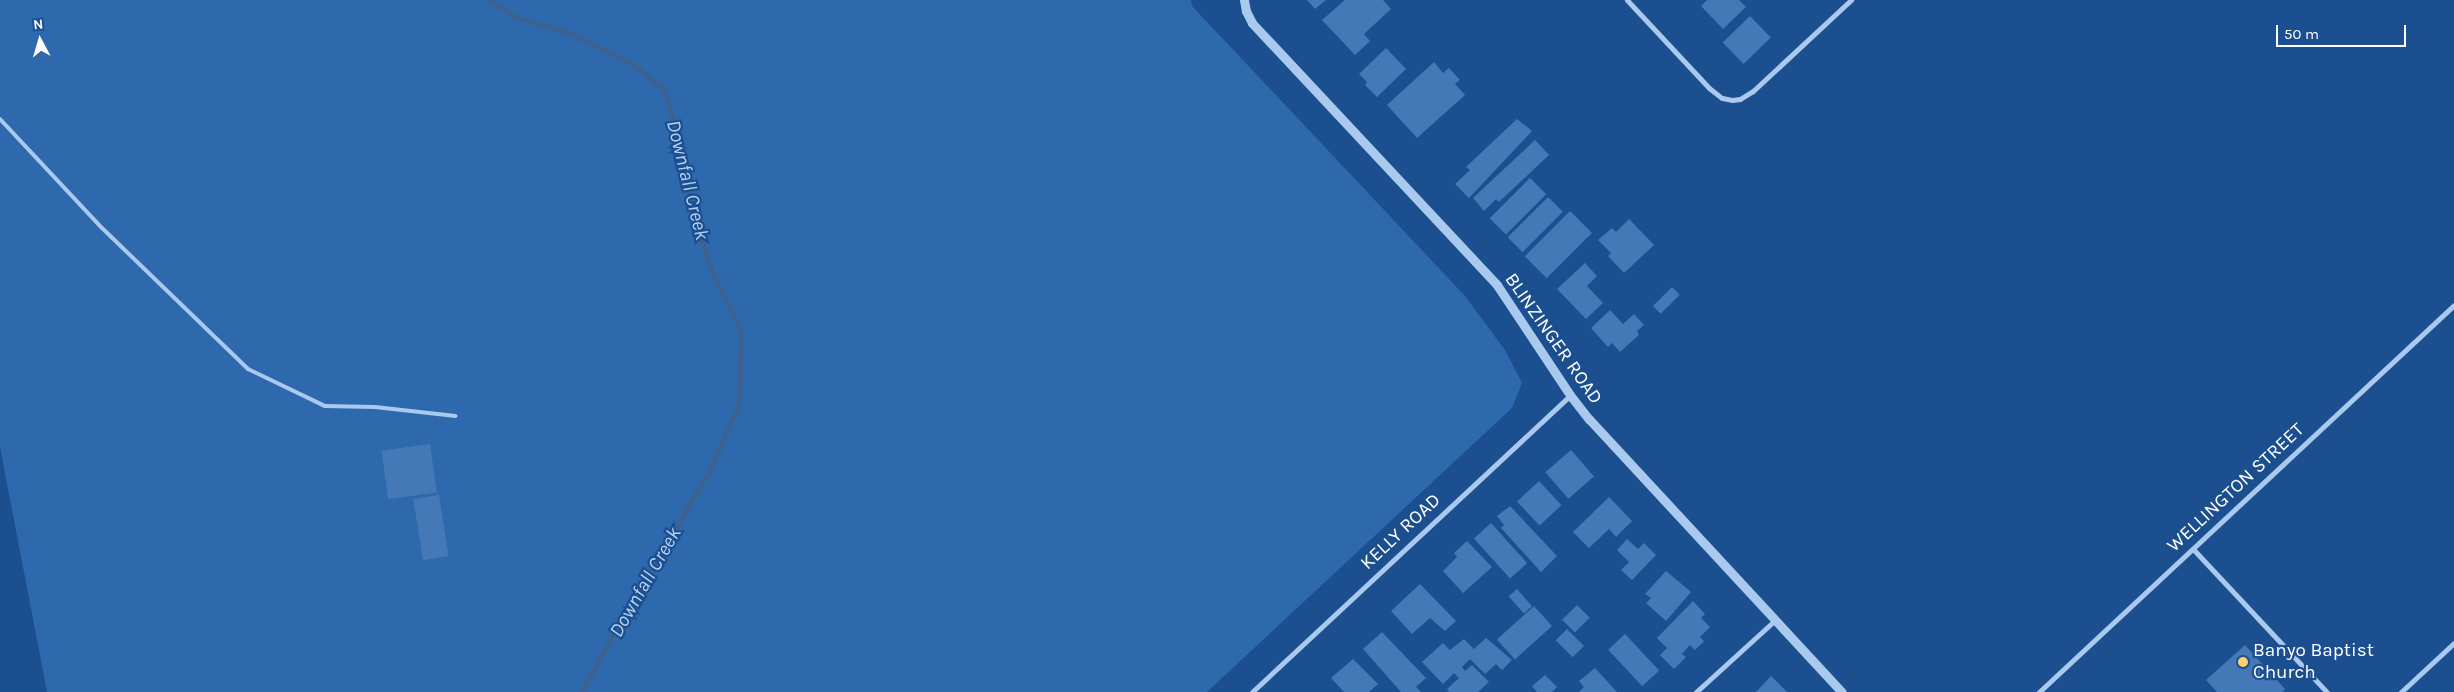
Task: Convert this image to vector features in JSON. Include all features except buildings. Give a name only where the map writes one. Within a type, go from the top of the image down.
[{"type":"street","name":"BLINZINGER ROAD","points":[[1244,0],[1246,11],[1252,23],[1497,285],[1570,395],[1608,441],[1842,692]]},
{"type":"street","points":[[1627,0],[1709,88],[1722,98],[1732,100],[1740,99],[1753,91],[1851,0]]},
{"type":"street","name":"WELLINGTON STREET","points":[[2039,692],[2454,305]]},
{"type":"street","name":"KELLY ROAD","points":[[1252,692],[1570,395]]},
{"type":"street","points":[[2193,549],[2327,692]]},
{"type":"street","points":[[1696,692],[1775,620]]},
{"type":"street","points":[[2401,692],[2454,643]]},
{"type":"lane","points":[[0,119],[102,228],[248,368],[325,406],[375,407],[456,416]]},
{"type":"shaded area","points":[[0,0],[1191,0],[1192,6],[1465,296],[1505,350],[1522,383],[1512,408],[1207,692],[47,692],[0,447]]},
{"type":"waterway","name":"Downfall Creek","points":[[489,0],[516,17],[569,33],[633,64],[664,89],[684,156],[689,202],[712,272],[741,331],[739,404],[709,471],[618,625],[581,692]]},
{"type":"place","name":"Banyo Baptist Church","points":[[2243,662]]}]
